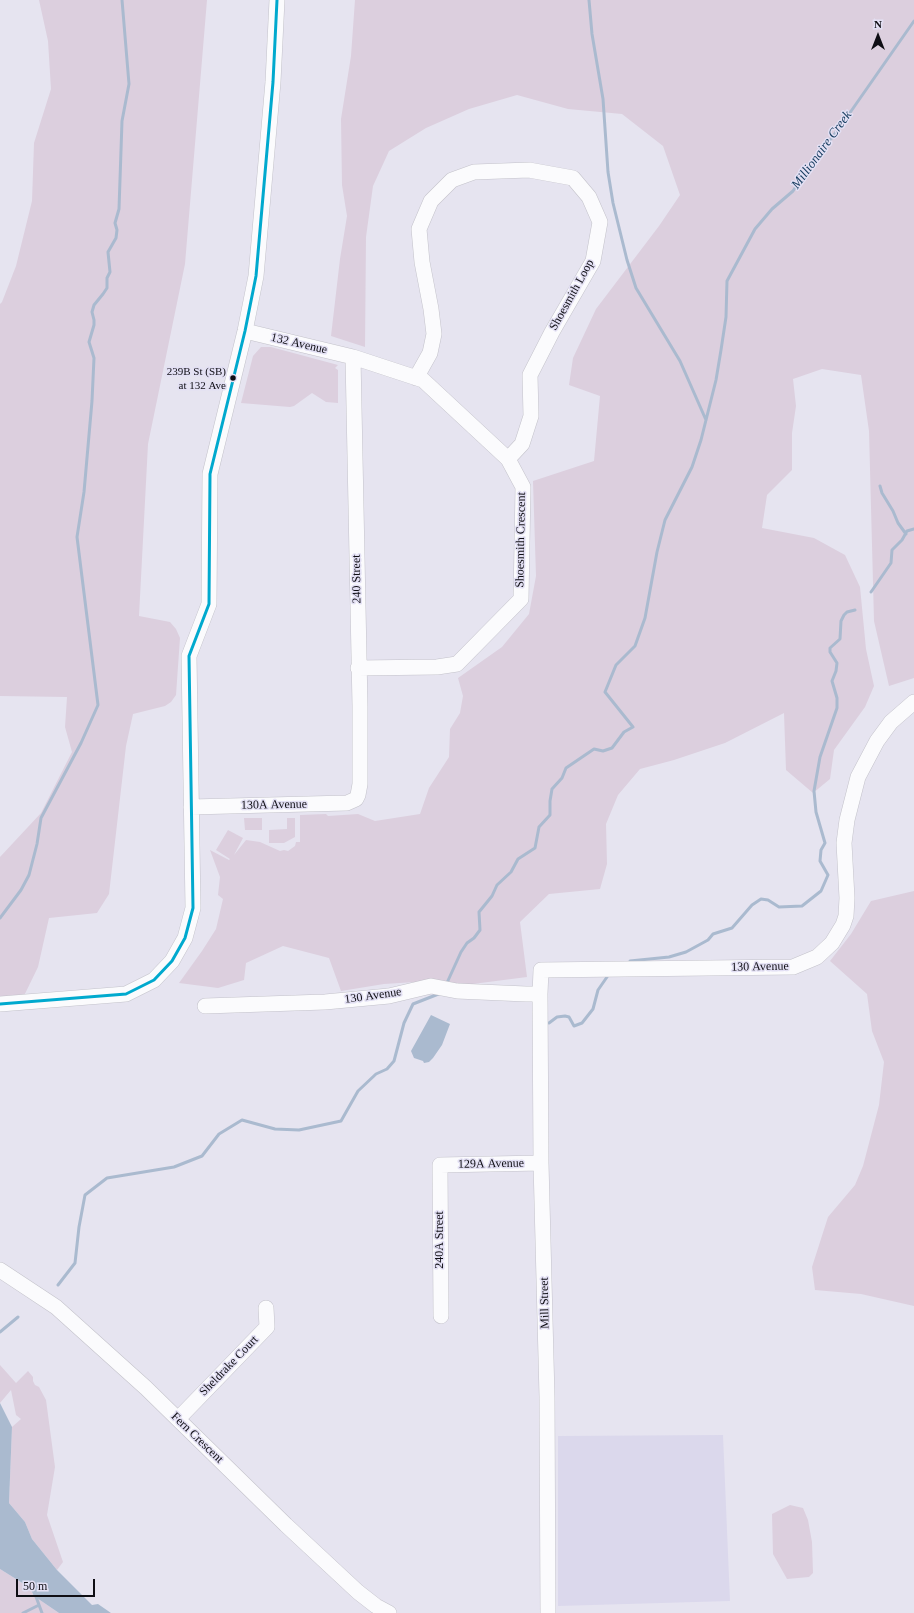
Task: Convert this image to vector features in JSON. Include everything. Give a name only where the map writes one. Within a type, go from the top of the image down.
[{"type":"street","points":[[0,1004],[126,994],[154,980],[172,961],[185,938],[193,908],[189,656],[209,604],[210,474],[256,276],[273,82],[277,0]]},
{"type":"street","name":"Shoesmith Loop","points":[[416,378],[430,353],[434,334],[422,262],[419,229],[431,201],[452,180],[474,172],[529,170],[572,178],[589,197],[600,222],[593,261],[552,332],[530,375],[531,416],[522,444],[508,459]]},
{"type":"street","name":"132 Avenue","points":[[244,331],[353,357]]},
{"type":"street","name":"Shoesmith Crescent","points":[[353,357],[423,380],[508,459],[523,487],[520,600],[457,664],[437,667],[358,668]]},
{"type":"street","name":"240 Street","points":[[353,357],[360,784],[360,792],[356,799]]},
{"type":"street","name":"130 Avenue","points":[[205,1006],[325,1002],[389,996],[425,986],[437,986],[457,991],[540,994],[541,970],[793,967],[818,957],[832,943],[843,925],[846,916],[847,898],[844,843],[847,820],[858,777],[876,742],[891,722],[914,702]]},
{"type":"street","name":"130A Avenue","points":[[191,807],[347,803],[356,799]]},
{"type":"street","name":"Mill Street","points":[[540,994],[541,1163],[547,1397],[548,1613]]},
{"type":"street","name":"129A Avenue","points":[[440,1165],[541,1163]]},
{"type":"street","name":"240A Street","points":[[440,1165],[441,1316]]},
{"type":"street","name":"Fern Crescent","points":[[0,1270],[56,1307],[146,1388],[286,1525],[358,1592],[388,1613]]},
{"type":"street","name":"Sheldrake Court","points":[[178,1419],[267,1327],[266,1308]]},
{"type":"shaded area","points":[[39,0],[207,0],[185,264],[148,444],[139,616],[170,622],[176,629],[180,638],[176,695],[171,702],[165,706],[133,714],[126,746],[109,894],[97,913],[49,918],[38,967],[21,1002],[0,1004],[0,857],[41,813],[72,752],[65,727],[67,697],[0,696],[0,304],[16,266],[32,201],[34,143],[51,89],[48,41]]},
{"type":"shaded area","points":[[355,0],[914,0],[914,678],[889,686],[874,621],[869,431],[861,375],[822,369],[793,379],[796,406],[792,433],[792,470],[767,495],[762,528],[814,538],[845,555],[860,587],[866,649],[874,686],[865,707],[834,750],[830,779],[813,793],[786,770],[784,713],[725,743],[674,760],[640,769],[618,795],[606,824],[607,864],[600,889],[549,894],[520,922],[527,977],[457,986],[431,981],[384,984],[341,991],[329,958],[283,946],[246,963],[244,980],[218,988],[179,983],[216,929],[223,899],[218,895],[220,877],[210,850],[229,860],[230,859],[216,850],[228,830],[243,838],[234,855],[246,840],[260,842],[280,851],[288,851],[295,846],[296,842],[300,842],[300,815],[326,814],[328,816],[358,814],[375,821],[420,814],[429,788],[449,757],[450,729],[460,713],[463,696],[458,678],[502,647],[529,614],[536,576],[533,481],[594,461],[600,396],[569,385],[573,358],[596,309],[659,226],[680,195],[663,146],[622,114],[568,109],[517,95],[469,109],[426,128],[389,151],[373,186],[366,237],[365,347],[331,336],[340,259],[347,216],[342,185],[341,119],[351,56]]},
{"type":"shaded area","points":[[261,347],[271,347],[338,365],[335,368],[338,370],[338,403],[326,402],[312,393],[294,406],[290,407],[241,403],[253,356]]},
{"type":"shaded area","points":[[244,818],[262,818],[262,830],[245,830]]},
{"type":"shaded area","points":[[287,818],[295,818],[295,837],[284,843],[269,843],[269,830],[287,829]]},
{"type":"shaded area","points":[[914,891],[914,1306],[861,1294],[815,1290],[812,1267],[828,1217],[855,1185],[863,1166],[879,1105],[884,1062],[872,1031],[867,994],[830,961],[851,934],[871,901]]},
{"type":"shaded area","points":[[0,1365],[16,1383],[28,1371],[33,1377],[35,1385],[39,1387],[46,1400],[55,1467],[47,1515],[63,1562],[57,1570],[32,1539],[25,1522],[9,1503],[12,1427],[21,1419],[16,1415],[11,1390],[0,1403]]},
{"type":"shaded area","points":[[723,1435],[730,1601],[558,1606],[558,1436]]},
{"type":"shaded area","points":[[790,1505],[803,1508],[808,1520],[812,1542],[813,1573],[809,1577],[787,1579],[773,1554],[772,1514]]},
{"type":"shaded area","points":[[0,1569],[24,1584],[31,1590],[34,1596],[59,1613],[0,1613]]},
{"type":"water","points":[[431,1015],[450,1024],[442,1045],[429,1062],[424,1063],[423,1061],[414,1058],[411,1051]]},
{"type":"water","points":[[0,1403],[12,1427],[9,1503],[25,1522],[32,1539],[57,1570],[92,1605],[98,1604],[111,1613],[59,1613],[34,1596],[31,1590],[24,1584],[0,1569]]},
{"type":"waterway","points":[[0,918],[21,890],[29,875],[37,844],[41,818],[81,743],[98,705],[77,537],[84,492],[92,401],[94,358],[89,342],[94,325],[92,312],[94,305],[107,288],[107,278],[110,272],[108,252],[116,238],[117,230],[115,223],[119,209],[122,121],[129,84],[122,0]]},
{"type":"waterway","points":[[589,0],[592,34],[603,99],[608,172],[613,203],[627,260],[636,288],[680,361],[706,420]]},
{"type":"waterway","name":"Millionaire Creek","points":[[446,985],[461,952],[467,943],[474,938],[480,930],[479,912],[492,896],[497,885],[511,872],[518,859],[535,848],[539,827],[550,815],[552,789],[562,778],[566,768],[594,749],[603,751],[612,748],[624,732],[633,727],[605,692],[616,665],[635,646],[645,618],[657,552],[665,520],[692,467],[701,440],[716,380],[721,350],[726,317],[727,281],[755,229],[772,209],[793,191],[914,21]]},
{"type":"waterway","points":[[880,486],[882,493],[893,511],[898,523],[906,534]]},
{"type":"waterway","points":[[871,592],[891,563],[892,550],[902,540],[907,531],[914,529]]},
{"type":"waterway","points":[[630,961],[669,957],[686,952],[708,940],[713,934],[732,928],[752,905],[761,899],[768,900],[779,907],[802,906],[821,891],[828,875],[820,861],[821,850],[825,843],[816,812],[814,791],[820,757],[837,708],[837,698],[832,681],[837,663],[830,652],[830,648],[840,639],[841,621],[844,615],[847,612],[855,610]]},
{"type":"waterway","points":[[549,1023],[557,1017],[565,1016],[569,1017],[574,1026],[582,1023],[593,1009],[598,990],[607,977]]},
{"type":"waterway","points":[[58,1285],[75,1263],[79,1227],[85,1195],[107,1178],[174,1167],[202,1156],[219,1134],[242,1120],[275,1129],[299,1130],[341,1121],[358,1091],[376,1074],[387,1069],[394,1061],[404,1023],[413,1004],[441,993]]},
{"type":"waterway","points":[[0,1332],[18,1317]]},
{"type":"waterway","points":[[35,1594],[42,1613]]},
{"type":"waterway","points":[[23,1613],[39,1605]]},
{"type":"transit line","points":[[0,1004],[126,994],[154,980],[172,961],[185,938],[193,908],[189,656],[209,604],[210,474],[245,331],[256,276],[273,82],[277,0]]},
{"type":"place","name":"239B St (SB) at 132 Ave","points":[[233,378]]}]
